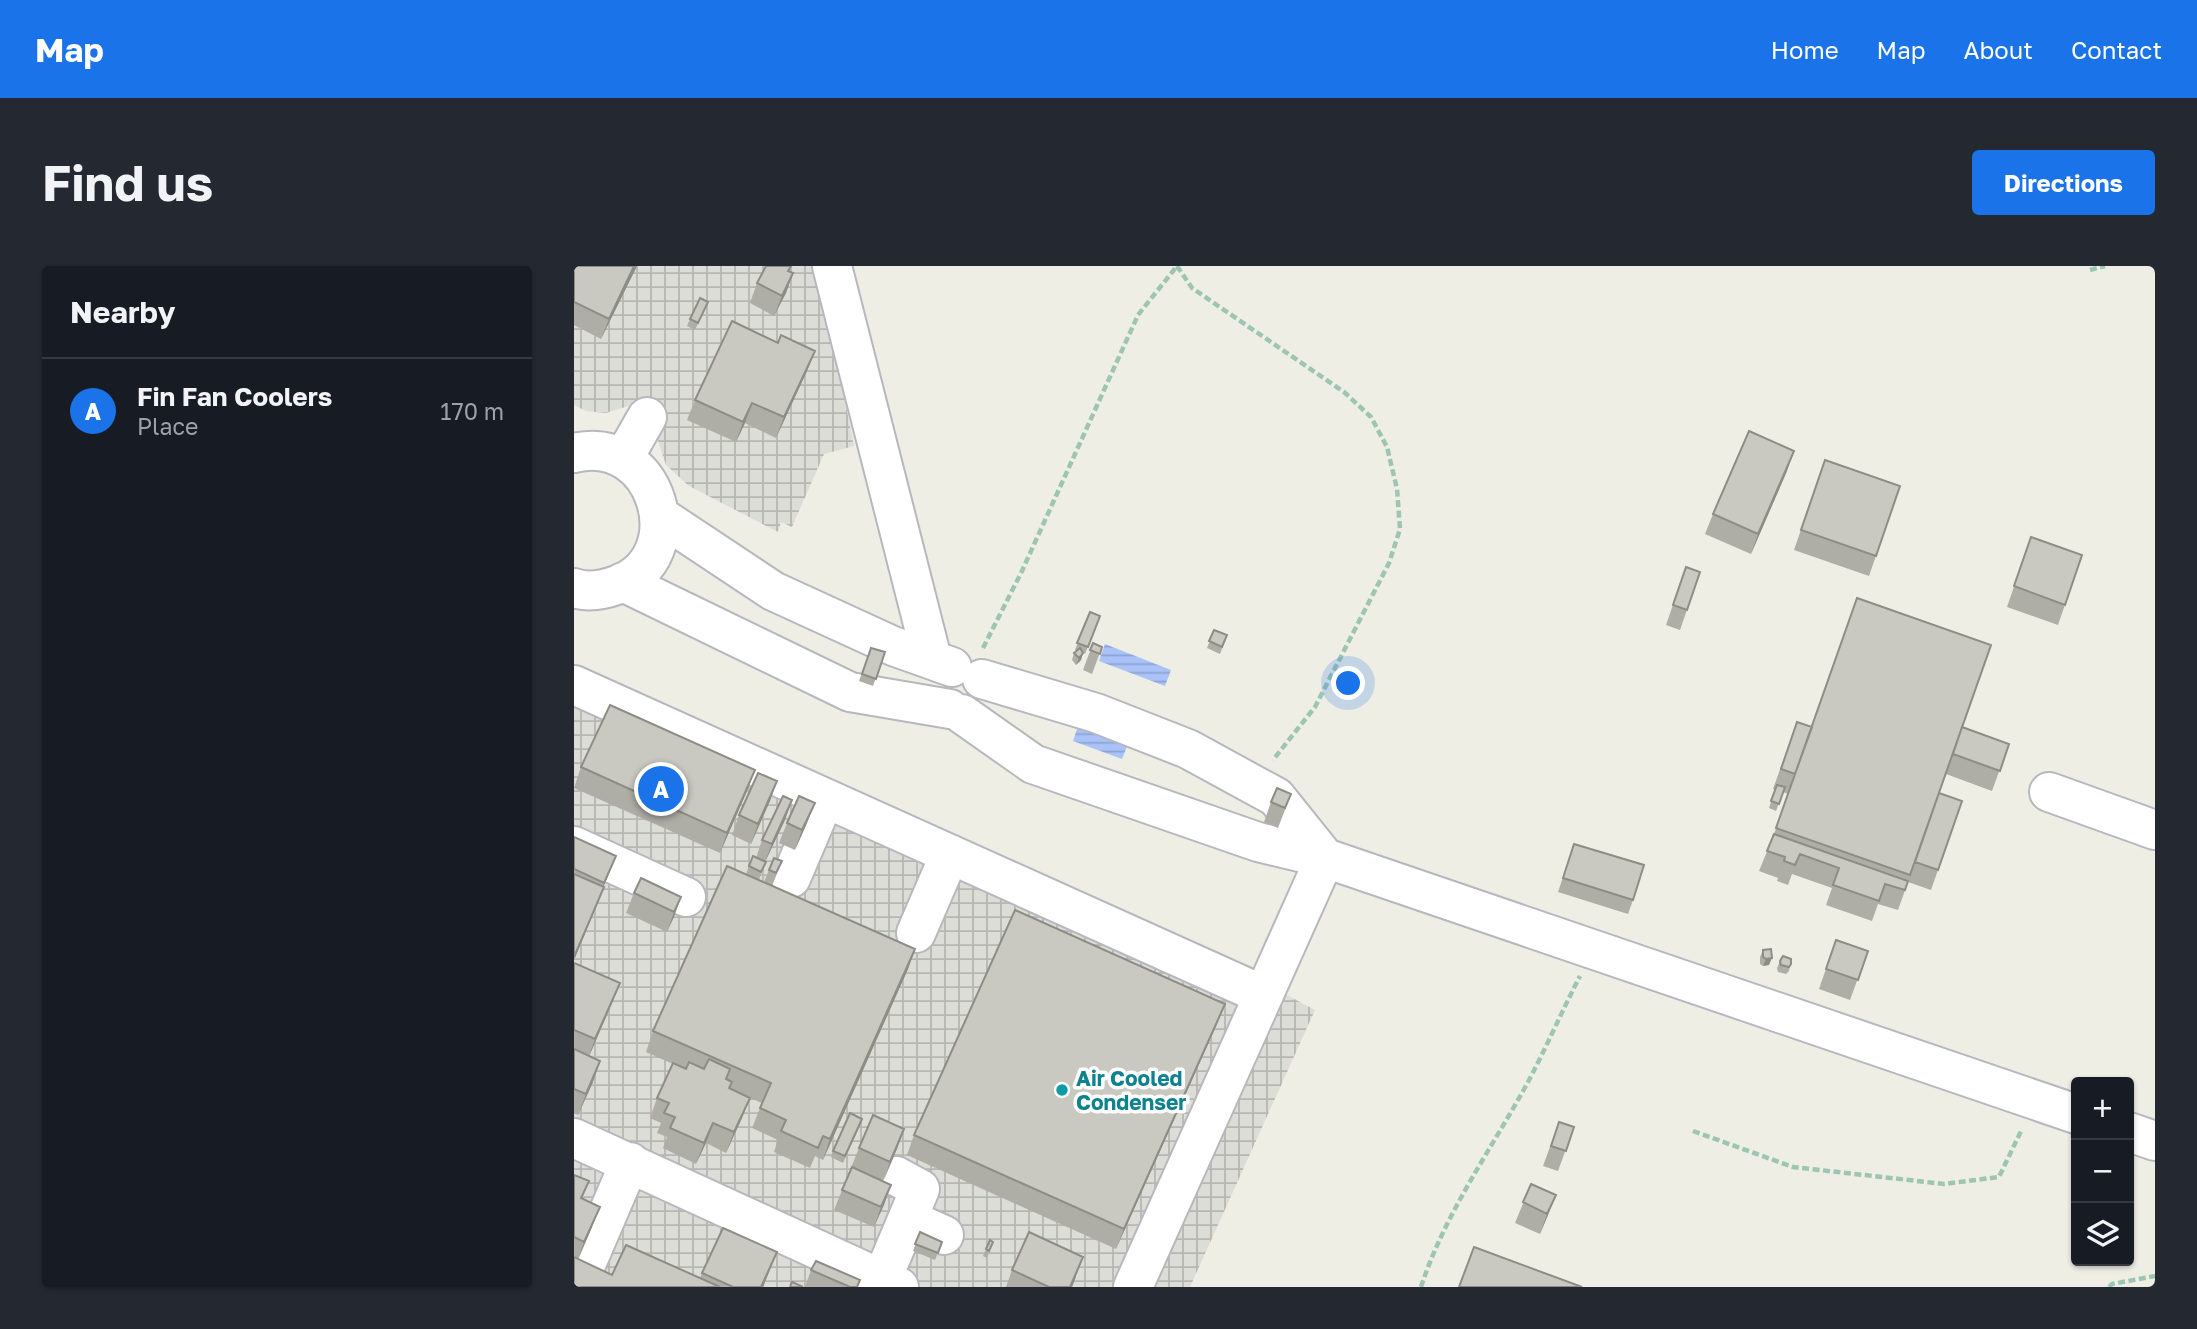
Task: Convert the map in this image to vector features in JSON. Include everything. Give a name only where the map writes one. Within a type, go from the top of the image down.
[{"type":"lane","points":[[623,582],[850,692],[969,713],[981,705],[986,692],[961,670],[832,266]]},
{"type":"lane","points":[[623,459],[647,417]]},
{"type":"lane","points":[[574,453],[601,451],[623,459],[642,473],[654,494],[660,516],[659,536],[651,555],[639,570],[623,582],[603,590],[581,591],[574,588]]},
{"type":"lane","points":[[660,516],[773,591],[893,646],[1107,717],[1188,749],[1276,797],[1325,858]]},
{"type":"lane","points":[[574,685],[950,854],[1043,914],[1264,995]]},
{"type":"lane","points":[[956,711],[1033,764],[1258,842],[1325,858],[2071,1112]]},
{"type":"lane","points":[[2049,792],[2155,830]]},
{"type":"lane","points":[[792,878],[825,798]]},
{"type":"lane","points":[[574,846],[686,897]]},
{"type":"lane","points":[[916,933],[950,854]]},
{"type":"lane","points":[[1133,1287],[1325,858]]},
{"type":"lane","points":[[2134,1134],[2155,1141]]},
{"type":"lane","points":[[574,1138],[890,1283],[897,1221],[920,1189],[896,1176]]},
{"type":"lane","points":[[584,1269],[630,1162]]},
{"type":"lane","points":[[897,1221],[944,1235]]},
{"type":"path","points":[[961,670],[1022,571],[1138,315],[1177,266],[1192,288],[1344,392],[1371,417],[1387,447],[1398,489],[1400,529],[1389,563],[1315,706],[1254,784]]},
{"type":"path","points":[[2090,270],[2105,266]]},
{"type":"path","points":[[1421,1287],[1444,1227],[1528,1081],[1592,950]]},
{"type":"path","points":[[1693,1131],[1793,1167],[1944,1184],[1999,1177],[2037,1100]]},
{"type":"path","points":[[2109,1287],[2112,1284],[2155,1276]]},
{"type":"shaded area","points":[[574,266],[812,266],[827,310],[854,446],[824,454],[792,527],[781,522],[778,532],[689,486],[666,465],[654,429],[638,403],[606,413],[586,411],[574,405]]},
{"type":"shaded area","points":[[574,673],[1268,985],[1315,1010],[1190,1287],[574,1287]]},
{"type":"water","points":[[1105,644],[1171,670],[1165,686],[1099,661]]},
{"type":"water","points":[[1078,726],[1128,744],[1122,759],[1073,741]]},
{"type":"building","points":[[574,266],[634,266],[609,319],[574,302]]},
{"type":"building","points":[[766,266],[791,266],[788,271],[793,273],[782,296],[757,283]]},
{"type":"building","points":[[700,298],[708,302],[698,323],[690,319]]},
{"type":"building","points":[[732,321],[778,343],[781,335],[815,351],[784,417],[752,403],[743,422],[695,400]]},
{"type":"building","points":[[1749,431],[1794,451],[1758,534],[1713,514]]},
{"type":"building","points":[[1825,460],[1900,486],[1876,556],[1801,530]]},
{"type":"building","points":[[2031,537],[2082,555],[2065,605],[2014,586]]},
{"type":"building","points":[[1686,567],[1700,572],[1687,610],[1673,605]]},
{"type":"building","points":[[1857,598],[1991,645],[1910,875],[1776,828]]},
{"type":"building","points":[[1090,612],[1100,616],[1088,647],[1077,643]]},
{"type":"building","points":[[1214,630],[1227,635],[1222,647],[1209,641]]},
{"type":"building","points":[[1093,643],[1102,647],[1100,654],[1090,650]]},
{"type":"building","points":[[871,648],[885,652],[876,679],[862,674]]},
{"type":"building","points":[[1080,648],[1083,653],[1079,658],[1074,653]]},
{"type":"building","points":[[610,705],[755,770],[727,833],[581,767]]},
{"type":"building","points":[[1797,722],[1812,727],[1795,774],[1781,769]]},
{"type":"building","points":[[1962,727],[2009,744],[2000,771],[1953,754]]},
{"type":"building","points":[[758,773],[777,781],[758,824],[739,815]]},
{"type":"building","points":[[1777,785],[1785,787],[1779,804],[1771,801]]},
{"type":"building","points":[[1277,788],[1291,794],[1285,808],[1271,802]]},
{"type":"building","points":[[1939,793],[1962,801],[1938,870],[1915,862]]},
{"type":"building","points":[[783,796],[792,800],[772,844],[762,840]]},
{"type":"building","points":[[799,796],[815,803],[802,830],[787,823]]},
{"type":"building","points":[[1774,834],[1908,881],[1905,890],[1885,884],[1879,901],[1833,885],[1839,868],[1800,854],[1795,865],[1784,861],[1785,857],[1767,851]]},
{"type":"building","points":[[574,837],[616,856],[604,883],[574,869]]},
{"type":"building","points":[[1574,844],[1644,865],[1633,900],[1563,878]]},
{"type":"building","points":[[753,856],[766,862],[761,872],[749,866]]},
{"type":"building","points":[[774,858],[782,861],[776,873],[769,870]]},
{"type":"building","points":[[727,866],[915,949],[830,1139],[823,1136],[818,1148],[781,1131],[786,1120],[760,1108],[771,1083],[653,1031]]},
{"type":"building","points":[[574,874],[604,887],[574,957]]},
{"type":"building","points":[[641,878],[681,897],[674,912],[634,893]]},
{"type":"building","name":"Air Cooled Condenser","points":[[1015,910],[1225,1004],[1124,1229],[914,1135]]},
{"type":"building","points":[[1836,940],[1868,951],[1858,980],[1826,969]]},
{"type":"building","points":[[1771,949],[1772,958],[1763,957],[1763,950]]},
{"type":"building","points":[[1783,956],[1791,959],[1789,967],[1781,965]]},
{"type":"building","points":[[574,963],[620,983],[595,1039],[574,1030]]},
{"type":"building","points":[[574,1049],[600,1061],[586,1094],[574,1089]]},
{"type":"building","points":[[709,1059],[730,1069],[726,1079],[732,1082],[729,1088],[750,1098],[734,1132],[713,1123],[704,1143],[670,1128],[675,1117],[664,1113],[669,1103],[657,1098],[673,1063],[686,1069],[689,1062],[704,1069]]},
{"type":"building","points":[[850,1113],[862,1119],[845,1156],[833,1151]]},
{"type":"building","points":[[873,1115],[904,1129],[890,1162],[859,1148]]},
{"type":"building","points":[[1559,1122],[1574,1127],[1566,1151],[1551,1146]]},
{"type":"building","points":[[852,1167],[891,1185],[881,1207],[842,1190]]},
{"type":"building","points":[[574,1175],[589,1181],[581,1198],[600,1207],[584,1242],[574,1237]]},
{"type":"building","points":[[1531,1184],[1556,1195],[1547,1214],[1523,1202]]},
{"type":"building","points":[[723,1228],[777,1252],[761,1287],[733,1287],[702,1273]]},
{"type":"building","points":[[920,1232],[942,1242],[938,1253],[915,1244]]},
{"type":"building","points":[[1029,1232],[1083,1257],[1070,1287],[1049,1287],[1012,1270]]},
{"type":"building","points":[[990,1240],[993,1242],[989,1251],[986,1249]]},
{"type":"building","points":[[626,1245],[720,1287],[574,1287],[574,1257],[612,1275]]},
{"type":"building","points":[[1474,1247],[1582,1287],[1459,1287]]},
{"type":"building","points":[[816,1261],[860,1280],[857,1287],[850,1287],[811,1270]]},
{"type":"building","points":[[792,1282],[803,1287],[790,1287]]},
{"type":"place","name":"Fin Fan Coolers","points":[[661,789]]},
{"type":"place","name":"Air Cooled Condenser","points":[[1062,1090]]}]
